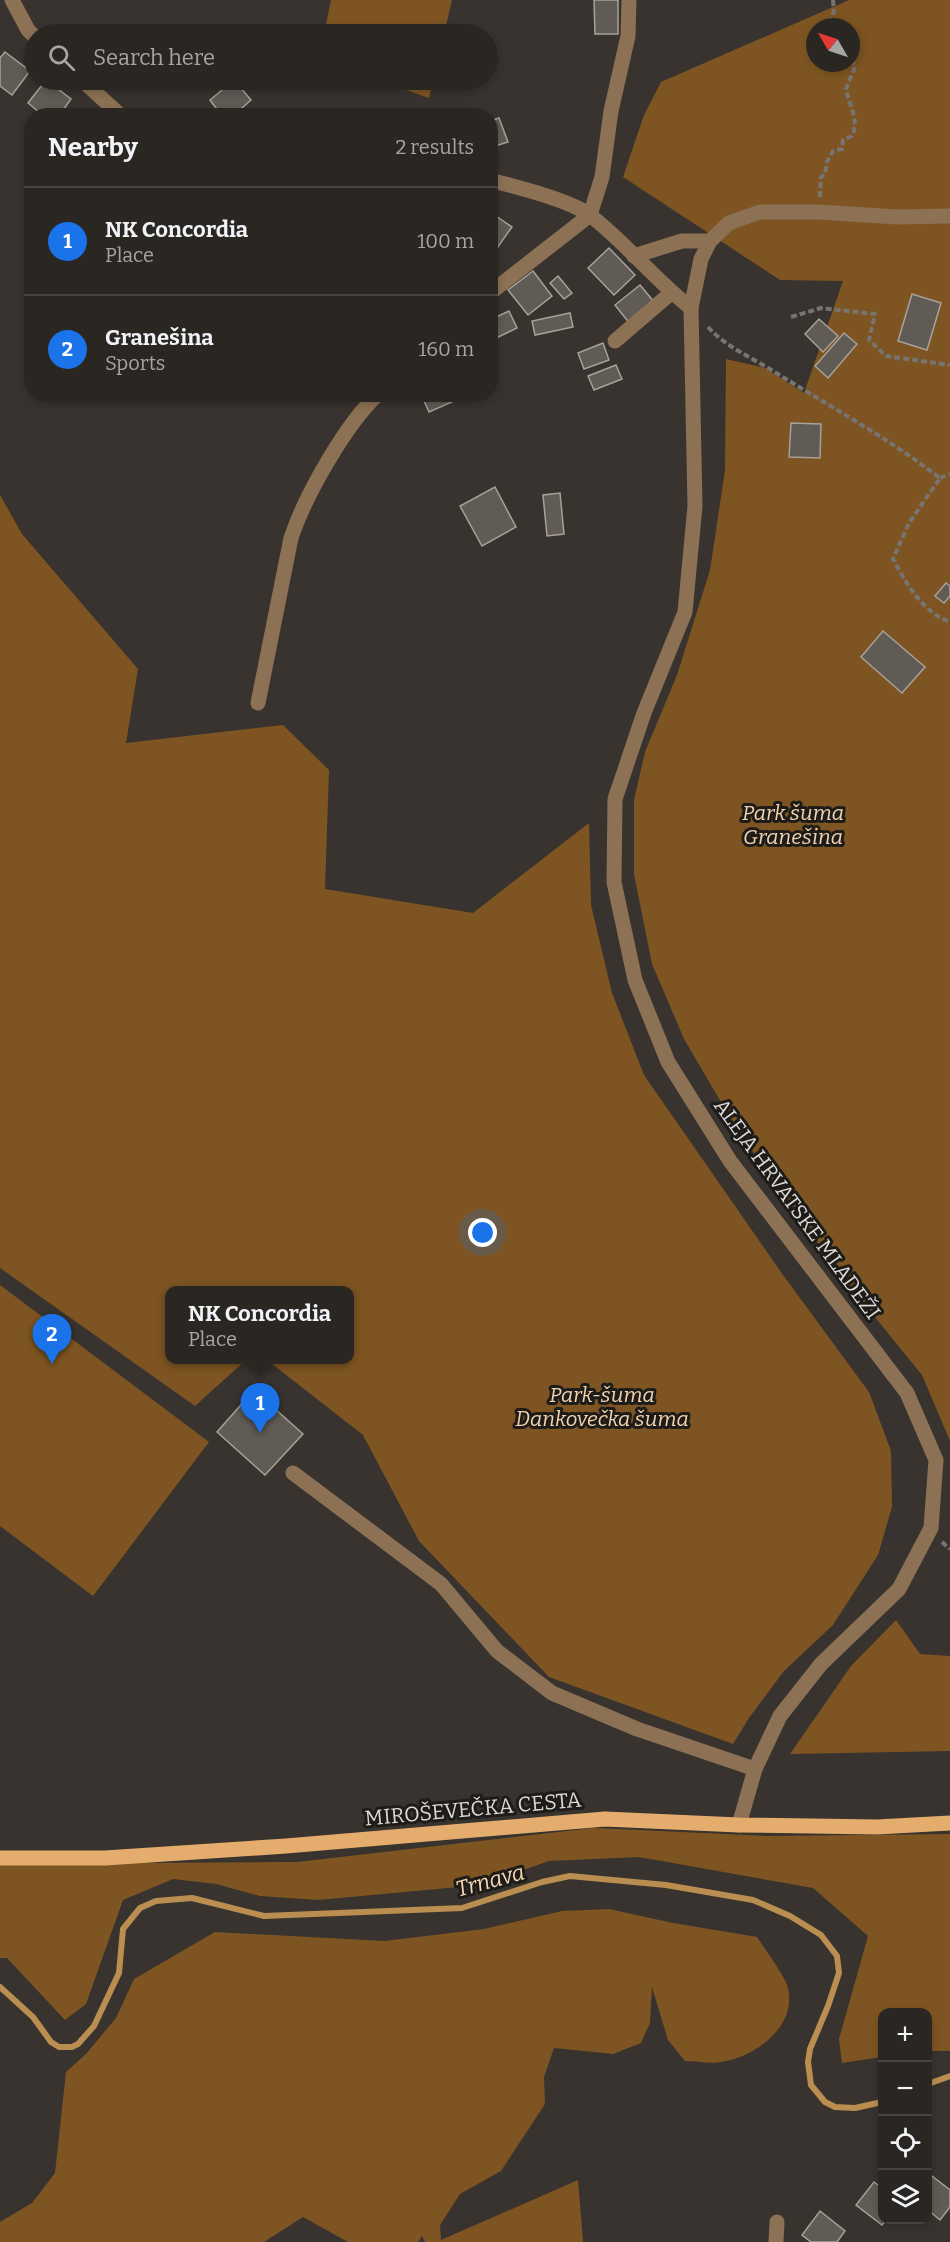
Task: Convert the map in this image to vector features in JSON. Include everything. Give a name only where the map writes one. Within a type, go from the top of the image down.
[{"type":"main road","name":"MIROŠEVEČKA CESTA","points":[[0,1858],[105,1858],[263,1848],[605,1819],[739,1825],[877,1827],[950,1823]]},
{"type":"street","points":[[12,0],[25,24]]},
{"type":"street","points":[[498,287],[591,215],[602,177],[610,111],[628,36],[630,0]]},
{"type":"street","points":[[93,90],[112,108]]},
{"type":"street","points":[[498,182],[533,191],[591,215],[671,293],[691,308]]},
{"type":"street","name":"ALEJA HRVATSKE MLADEŽI","points":[[739,1825],[755,1769],[780,1716],[821,1664],[899,1589],[931,1528],[936,1460],[907,1393],[730,1161],[668,1062],[635,980],[614,882],[615,799],[644,713],[685,612],[695,506],[691,308],[700,259],[710,241],[729,223],[760,212],[819,212],[897,217],[950,216]]},
{"type":"street","points":[[634,256],[682,241],[710,241]]},
{"type":"street","points":[[615,341],[671,293]]},
{"type":"street","points":[[258,703],[291,538],[299,513],[362,409],[369,402]]},
{"type":"street","points":[[293,1473],[441,1584],[497,1651],[552,1693],[638,1729],[755,1769]]},
{"type":"street","points":[[776,2242],[777,2222]]},
{"type":"path","points":[[832,18],[833,0]]},
{"type":"path","points":[[819,212],[821,177],[825,174],[827,162],[833,151],[842,149],[843,140],[852,136],[855,130],[854,113],[846,89],[853,72]]},
{"type":"path","points":[[691,308],[720,340],[827,404],[940,478]]},
{"type":"path","points":[[792,316],[821,308],[875,314],[869,340],[886,356],[950,365]]},
{"type":"path","points":[[950,474],[940,478],[909,523],[893,559],[906,584],[920,600],[942,619],[950,622]]},
{"type":"green space","points":[[331,0],[452,0],[446,24],[326,24]]},
{"type":"green space","name":"Park šuma Granešina","points":[[849,0],[950,0],[950,1441],[922,1375],[839,1273],[738,1131],[684,1039],[652,964],[634,874],[634,800],[645,752],[677,675],[710,570],[725,470],[726,359],[765,368],[804,393],[843,281],[780,280],[623,177],[644,115],[661,82],[806,19],[806,72],[860,72],[860,18],[808,18]]},
{"type":"green space","points":[[406,90],[431,90],[429,98]]},
{"type":"green space","name":"Park-šuma Dankovečka šuma","points":[[0,495],[22,534],[138,669],[126,743],[283,725],[329,770],[325,889],[473,913],[589,823],[591,905],[612,993],[644,1075],[783,1275],[869,1392],[891,1451],[892,1507],[878,1555],[833,1625],[784,1671],[733,1744],[549,1677],[419,1541],[363,1435],[272,1364],[354,1364],[354,1286],[165,1286],[165,1364],[242,1364],[195,1406],[0,1268]]},
{"type":"green space","points":[[0,1285],[209,1442],[93,1596],[0,1526]]},
{"type":"green space","points":[[896,1620],[920,1654],[950,1656],[950,1751],[790,1754],[851,1666]]},
{"type":"green space","points":[[593,1828],[769,1836],[950,1834],[950,2051],[932,2051],[932,2008],[878,2008],[878,2058],[842,2063],[839,2039],[868,1936],[813,1888],[639,1857],[549,1861],[480,1885],[318,1900],[260,1896],[216,1884],[173,1879],[123,1900],[86,2004],[65,2020],[7,1958],[0,1958],[0,1864],[297,1862]]},
{"type":"green space","points":[[609,1909],[673,1923],[757,1937],[786,1983],[789,2002],[780,2027],[771,2038],[747,2054],[721,2062],[685,2061],[668,2040],[652,1987],[650,2023],[641,2043],[613,2054],[554,2048],[544,2077],[545,2104],[501,2171],[460,2194],[440,2225],[441,2240],[578,2180],[583,2242],[425,2242],[422,2236],[418,2242],[348,2242],[303,2217],[264,2242],[0,2242],[0,2222],[32,2203],[55,2173],[66,2072],[86,2054],[116,2018],[134,1979],[215,1932],[384,1941],[484,1929],[562,1911]]},
{"type":"building","points":[[594,0],[618,0],[618,34],[595,34]]},
{"type":"building","points":[[5,52],[24,66],[24,79],[12,95],[0,86],[0,58]]},
{"type":"building","points":[[38,90],[59,90],[71,99],[65,108],[34,108],[28,103]]},
{"type":"building","points":[[222,90],[242,90],[251,100],[242,108],[216,108],[210,100]]},
{"type":"building","points":[[498,118],[508,142],[498,145]]},
{"type":"building","points":[[498,217],[512,227],[498,247]]},
{"type":"building","points":[[609,248],[635,275],[614,295],[588,268]]},
{"type":"building","points":[[533,271],[552,296],[528,315],[508,290]]},
{"type":"building","points":[[558,276],[572,293],[564,299],[550,283]]},
{"type":"building","points":[[640,285],[655,303],[630,324],[615,305]]},
{"type":"building","points":[[912,294],[941,303],[927,350],[898,341]]},
{"type":"building","points":[[509,311],[517,328],[498,337],[498,316]]},
{"type":"building","points":[[570,313],[573,327],[535,335],[532,321]]},
{"type":"building","points":[[819,319],[838,336],[823,352],[805,334]]},
{"type":"building","points":[[844,333],[857,344],[828,378],[815,366]]},
{"type":"building","points":[[603,343],[609,360],[584,369],[578,353]]},
{"type":"building","points":[[616,365],[622,379],[594,390],[588,376]]},
{"type":"building","points":[[425,402],[452,402],[429,412]]},
{"type":"building","points":[[791,423],[821,424],[820,458],[789,457]]},
{"type":"building","points":[[495,487],[516,527],[482,546],[460,506]]},
{"type":"building","points":[[560,493],[564,534],[547,536],[543,495]]},
{"type":"building","points":[[946,583],[950,586],[950,596],[944,603],[935,596]]},
{"type":"building","points":[[883,631],[925,667],[902,693],[861,657]]},
{"type":"building","points":[[254,1390],[303,1434],[265,1475],[217,1432]]},
{"type":"building","points":[[932,2176],[950,2190],[950,2207],[940,2220],[932,2213]]},
{"type":"building","points":[[874,2182],[878,2185],[878,2222],[856,2205]]},
{"type":"building","points":[[820,2211],[845,2231],[837,2242],[811,2242],[802,2235]]},
{"type":"waterway","name":"Trnava","points":[[0,1987],[33,2017],[51,2042],[59,2047],[72,2047],[78,2044],[94,2026],[119,1973],[123,1929],[140,1908],[156,1901],[192,1898],[264,1916],[462,1908],[542,1882],[570,1876],[666,1885],[753,1900],[790,1916],[821,1935],[837,1956],[839,1973],[810,2049],[808,2062],[811,2085],[825,2102],[835,2107],[855,2108],[878,2103]]},
{"type":"waterway","name":"Trnava","points":[[932,2083],[950,2076]]},
{"type":"place","name":"Granešina","points":[[52,1364]]},
{"type":"place","name":"NK Concordia","points":[[260,1433]]}]
